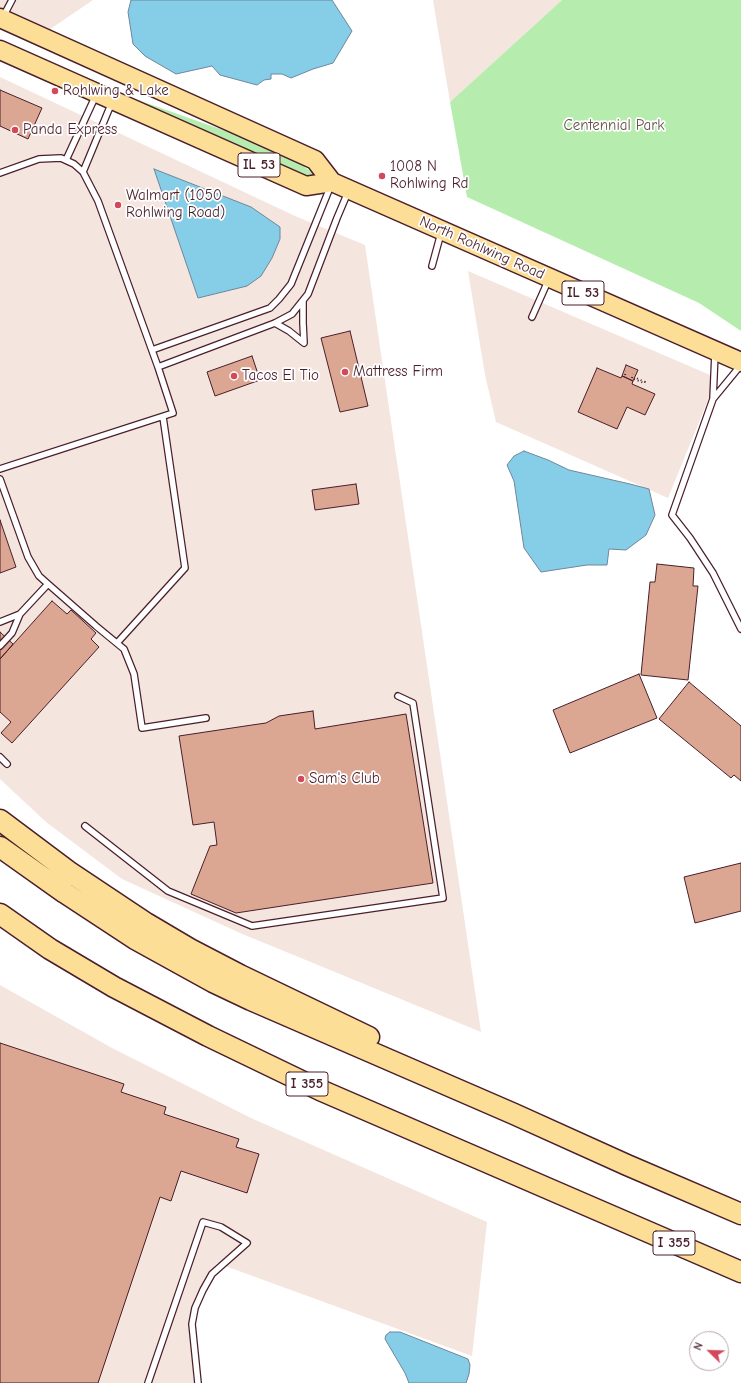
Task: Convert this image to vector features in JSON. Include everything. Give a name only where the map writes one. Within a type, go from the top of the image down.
[{"type":"highway","points":[[0,820],[68,872],[146,923],[190,949],[362,1034],[514,1114]]},
{"type":"highway","points":[[0,847],[65,893],[135,939],[213,982],[741,1214]]},
{"type":"highway","name":"I 355","points":[[0,914],[50,949],[114,987],[208,1036],[320,1090],[741,1272]]},
{"type":"highway","points":[[0,918],[21,930]]},
{"type":"main road","name":"North Rohlwing Road","points":[[1,19],[315,160],[332,182],[349,190],[741,363]]},
{"type":"main road","name":"IL 53","points":[[0,50],[306,186],[332,182]]},
{"type":"lane","points":[[1,19],[12,0]]},
{"type":"lane","points":[[66,160],[105,96]]},
{"type":"lane","points":[[83,172],[105,96]]},
{"type":"lane","points":[[0,173],[39,159],[61,158],[74,164],[83,172],[98,201],[152,350],[173,413],[0,469]]},
{"type":"lane","points":[[152,350],[270,308],[291,284],[332,182]]},
{"type":"lane","points":[[158,367],[276,323],[292,314],[308,294],[349,190]]},
{"type":"lane","points":[[432,266],[442,230]]},
{"type":"lane","points":[[532,317],[549,278]]},
{"type":"lane","points":[[276,323],[289,330],[304,343],[303,301]]},
{"type":"lane","points":[[715,351],[713,399],[672,515],[690,538],[713,573],[741,629]]},
{"type":"lane","points":[[713,399],[741,363]]},
{"type":"lane","points":[[117,644],[185,568],[163,417]]},
{"type":"lane","points":[[0,479],[28,557],[39,576],[124,649],[134,674],[142,728],[206,718]]},
{"type":"lane","points":[[0,646],[12,633],[20,614],[48,584]]},
{"type":"lane","points":[[0,622],[20,614]]},
{"type":"lane","points":[[85,826],[168,891],[252,926],[443,898],[413,703],[398,696]]},
{"type":"lane","points":[[0,757],[7,764]]},
{"type":"lane","points":[[148,1383],[203,1222],[221,1227],[247,1243],[212,1274],[203,1290],[196,1308],[192,1324],[198,1383]]},
{"type":"path","points":[[625,375],[626,371]]},
{"type":"path","points":[[633,374],[634,378]]},
{"type":"shaded area","points":[[0,0],[93,0],[43,34],[0,15]]},
{"type":"shaded area","points":[[433,0],[562,0],[450,102]]},
{"type":"shaded area","points":[[0,77],[295,216],[365,245],[481,1032],[240,933],[122,879],[46,822],[0,779]]},
{"type":"shaded area","points":[[468,271],[717,378],[668,498],[496,422],[485,375]]},
{"type":"shaded area","points":[[0,985],[112,1048],[251,1118],[487,1222],[472,1356],[217,1263],[209,1272],[196,1297],[189,1320],[194,1383],[0,1383]]},
{"type":"green space","name":"Centennial Park","points":[[562,0],[741,0],[741,331],[699,303],[467,197],[450,102]]},
{"type":"green space","points":[[110,90],[268,146],[301,164],[316,176],[315,181]]},
{"type":"water","points":[[131,0],[332,0],[352,31],[333,63],[291,78],[282,74],[271,74],[271,79],[264,80],[257,85],[220,75],[212,66],[176,74],[145,56],[133,44],[128,12]]},
{"type":"water","points":[[154,169],[251,207],[280,227],[280,239],[272,258],[261,276],[247,286],[198,298]]},
{"type":"water","points":[[524,451],[569,470],[649,489],[655,515],[646,535],[626,550],[609,549],[607,565],[587,565],[541,572],[524,548],[514,481],[507,465],[514,456]]},
{"type":"water","points":[[390,1332],[400,1332],[468,1359],[470,1365],[466,1383],[409,1383],[405,1373],[385,1339],[386,1335]]},
{"type":"building","points":[[0,90],[42,108],[28,139],[0,126]]},
{"type":"building","name":"Mattress Firm","points":[[350,331],[368,406],[340,412],[321,338]]},
{"type":"building","name":"Tacos El Tio","points":[[252,356],[260,380],[215,396],[207,372]]},
{"type":"building","points":[[626,365],[638,370],[633,381],[622,376]]},
{"type":"building","points":[[597,368],[621,378],[622,376],[625,377],[633,381],[632,384],[655,394],[645,415],[627,407],[617,429],[578,412]]},
{"type":"building","points":[[356,484],[359,504],[315,510],[312,490]]},
{"type":"building","points":[[0,520],[16,567],[0,573]]},
{"type":"building","points":[[657,564],[694,568],[693,586],[698,586],[688,680],[641,675],[650,582],[655,582]]},
{"type":"building","points":[[52,601],[67,614],[71,610],[96,633],[91,639],[99,647],[12,743],[1,733],[11,722],[0,712],[0,659]]},
{"type":"building","points":[[0,632],[13,644],[0,659]]},
{"type":"building","points":[[639,674],[657,718],[570,753],[553,710]]},
{"type":"building","points":[[689,682],[741,726],[741,781],[734,775],[731,778],[659,719]]},
{"type":"building","name":"Sam's Club","points":[[313,711],[315,729],[406,714],[433,883],[236,913],[191,894],[210,846],[217,845],[214,822],[193,825],[179,736],[266,723],[279,716]]},
{"type":"building","points":[[741,863],[741,911],[695,923],[684,877]]},
{"type":"building","points":[[0,1043],[124,1084],[121,1092],[166,1107],[164,1114],[239,1139],[236,1147],[259,1154],[247,1193],[181,1171],[171,1201],[160,1197],[98,1383],[0,1383]]},
{"type":"place","name":"Rohlwing & Lake","points":[[55,91]]},
{"type":"place","name":"Panda Express","points":[[15,130]]},
{"type":"place","name":"1008 N Rohlwing Rd","points":[[382,176]]},
{"type":"place","name":"Walmart (1050 Rohlwing Road)","points":[[118,205]]},
{"type":"place","name":"Mattress Firm","points":[[345,372]]},
{"type":"place","name":"Tacos El Tio","points":[[234,376]]},
{"type":"place","name":"Sam's Club","points":[[301,779]]}]
